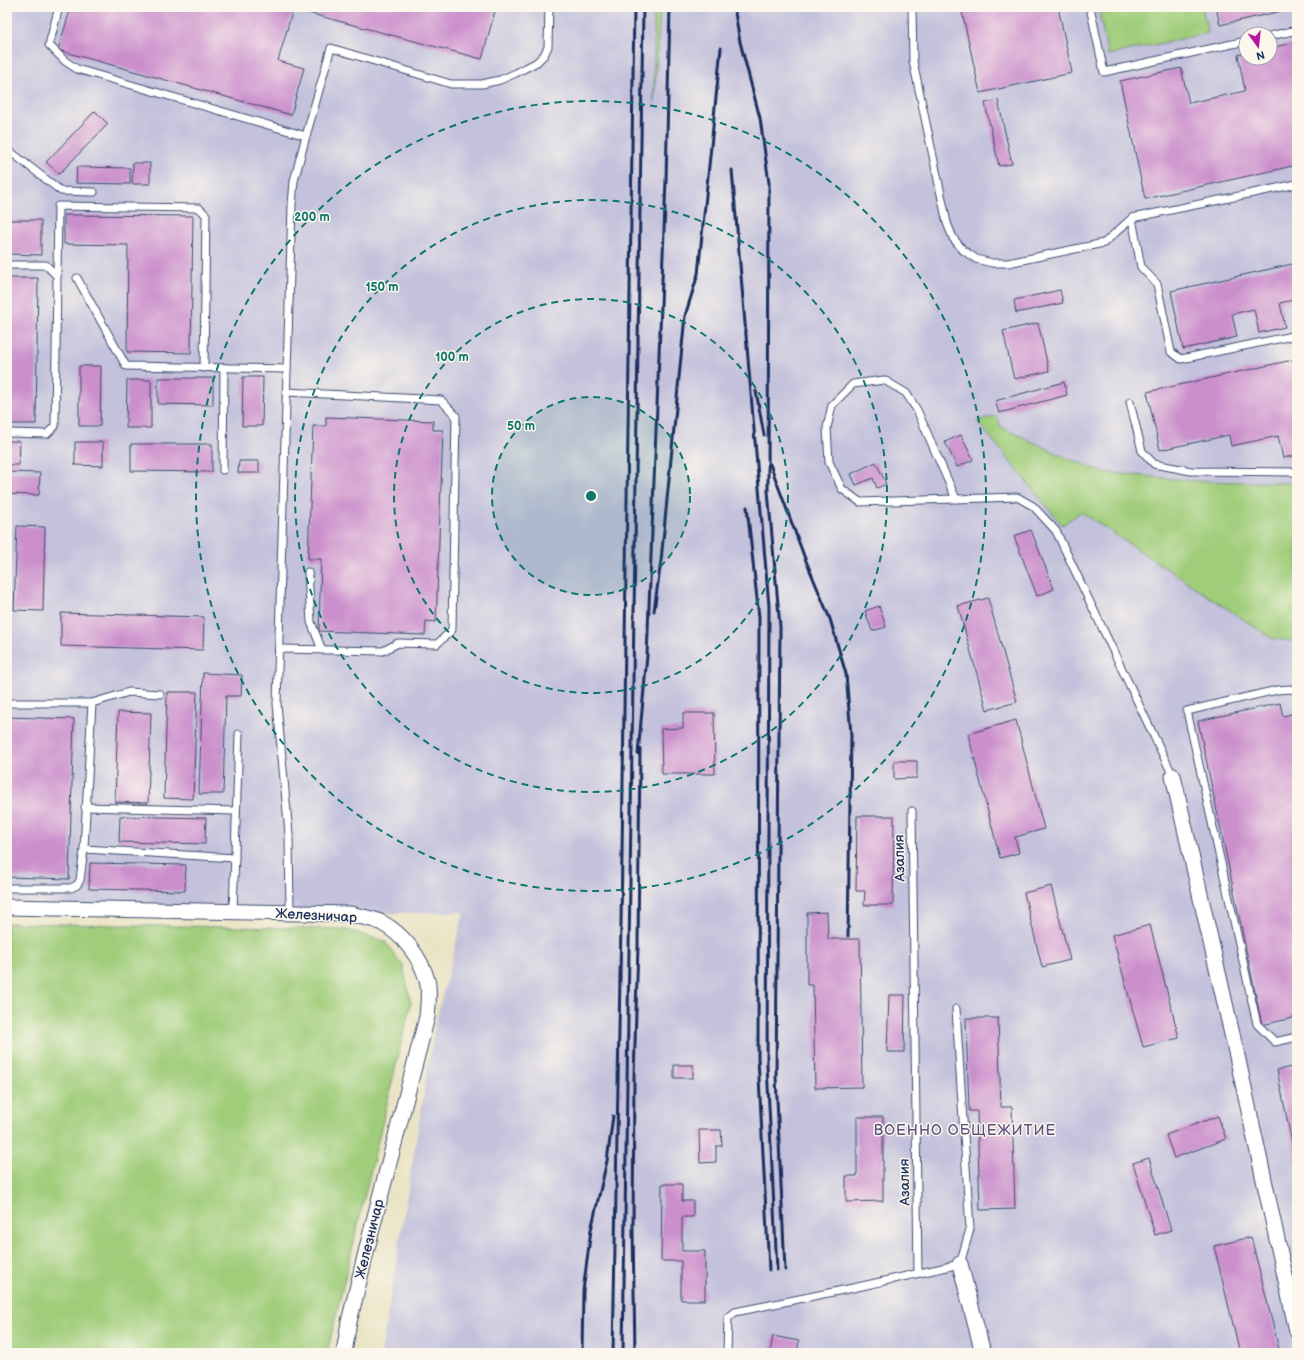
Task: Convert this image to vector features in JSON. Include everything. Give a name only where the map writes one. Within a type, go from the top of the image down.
[{"type":"street","points":[[1173,776],[1237,1056],[1297,1331]]},
{"type":"street","name":"Железничар","points":[[7,907],[350,914],[382,923],[402,938],[419,958],[428,981],[427,1017],[371,1232],[349,1322],[344,1353]]},
{"type":"street","points":[[960,1264],[983,1353]]},
{"type":"lane","points":[[59,7],[49,45],[65,61],[77,69],[306,136]]},
{"type":"lane","points":[[290,913],[289,834],[277,704],[292,205],[294,181],[306,136],[332,48],[451,84],[482,84],[500,80],[516,73],[537,62],[544,55],[548,47],[549,7]]},
{"type":"lane","points":[[912,7],[913,60],[947,223],[953,238],[963,250],[976,259],[992,264],[1008,263],[1104,243],[1132,218],[1297,184]]},
{"type":"lane","points":[[1090,7],[1104,72],[1238,43]]},
{"type":"lane","points":[[1278,34],[1297,30]]},
{"type":"lane","points":[[7,149],[61,191],[94,192]]},
{"type":"lane","points":[[7,433],[47,434],[55,426],[58,206],[199,208],[206,215],[204,368]]},
{"type":"lane","points":[[1132,218],[1141,267],[1157,284],[1171,352],[1181,359],[1297,335]]},
{"type":"lane","points":[[7,265],[46,265],[57,276]]},
{"type":"lane","points":[[77,278],[126,366],[287,370]]},
{"type":"lane","points":[[223,470],[224,368]]},
{"type":"lane","points":[[956,498],[917,410],[906,392],[884,380],[853,384],[832,405],[828,428],[829,462],[842,489],[860,502],[1017,497],[1033,506],[1056,531],[1173,776]]},
{"type":"lane","points":[[279,649],[383,651],[398,643],[437,644],[452,630],[456,416],[441,400],[286,392]]},
{"type":"lane","points":[[1130,402],[1142,451],[1154,464],[1191,471],[1297,472]]},
{"type":"lane","points":[[308,572],[311,622],[322,650]]},
{"type":"lane","points":[[1297,691],[1290,689],[1277,690],[1187,711],[1257,1024],[1275,1042],[1297,1037]]},
{"type":"lane","points":[[7,703],[92,703],[129,692],[160,694]]},
{"type":"lane","points":[[7,888],[71,888],[77,885],[80,880],[84,849],[92,703]]},
{"type":"lane","points":[[233,912],[239,734]]},
{"type":"lane","points":[[86,807],[236,811]]},
{"type":"lane","name":"Азалия","points":[[912,811],[918,1273]]},
{"type":"lane","points":[[84,849],[235,858]]},
{"type":"lane","points":[[727,1353],[728,1318],[734,1312],[853,1288],[960,1264],[970,1229],[956,1009]]},
{"type":"shaded area","points":[[7,7],[654,7],[654,93],[660,7],[1297,7],[1297,1353],[381,1353],[435,1024],[464,912],[350,914],[7,907]]},
{"type":"green space","points":[[654,7],[660,7],[654,103]]},
{"type":"green space","points":[[1098,7],[1202,7],[1208,33],[1108,55]]},
{"type":"green space","points":[[997,416],[1001,427],[1067,458],[1102,472],[1196,481],[1297,483],[1297,641],[1273,639],[1081,512],[1062,525],[977,421]]},
{"type":"green space","points":[[7,923],[343,929],[385,941],[403,966],[411,1003],[327,1353],[7,1353]]},
{"type":"building","points":[[71,7],[496,7],[482,59],[293,9],[278,61],[304,68],[291,115],[58,50]]},
{"type":"building","points":[[961,7],[1058,7],[1072,73],[980,93]]},
{"type":"building","points":[[1216,7],[1295,7],[1295,8],[1220,25]]},
{"type":"building","points":[[1297,42],[1297,165],[1145,199],[1120,81],[1181,68],[1189,103],[1245,91],[1240,66],[1278,66],[1278,46]]},
{"type":"building","points":[[998,100],[1012,164],[999,166],[985,103]]},
{"type":"building","points":[[95,111],[108,124],[59,174],[46,162]]},
{"type":"building","points":[[133,163],[150,163],[150,184],[132,184]]},
{"type":"building","points":[[77,167],[130,168],[130,184],[76,183]]},
{"type":"building","points":[[64,215],[193,216],[191,353],[127,352],[128,245],[64,244]]},
{"type":"building","points":[[7,220],[41,220],[41,255],[7,254]]},
{"type":"building","points":[[1297,263],[1297,299],[1280,303],[1285,327],[1259,333],[1254,309],[1232,314],[1237,337],[1183,349],[1171,291]]},
{"type":"building","points":[[7,278],[38,278],[36,424],[7,424]]},
{"type":"building","points":[[1060,290],[1063,303],[1016,313],[1014,300]]},
{"type":"building","points":[[1038,323],[1049,371],[1014,379],[1003,331]]},
{"type":"building","points":[[1297,359],[1297,455],[1283,458],[1278,436],[1231,446],[1229,435],[1160,450],[1147,392]]},
{"type":"building","points":[[79,366],[101,366],[100,426],[79,426]]},
{"type":"building","points":[[243,377],[263,377],[262,426],[242,426]]},
{"type":"building","points":[[158,378],[213,378],[213,405],[158,404]]},
{"type":"building","points":[[127,380],[151,380],[151,428],[126,428]]},
{"type":"building","points":[[1064,382],[1067,395],[999,413],[995,401]]},
{"type":"building","points":[[326,417],[433,421],[433,430],[443,430],[436,622],[426,621],[425,635],[319,631],[321,559],[308,559],[313,426],[326,426]]},
{"type":"building","points":[[961,435],[973,460],[957,467],[945,442]]},
{"type":"building","points":[[9,441],[20,441],[19,465],[8,465]]},
{"type":"building","points":[[75,442],[103,442],[103,466],[75,465]]},
{"type":"building","points":[[131,444],[212,444],[212,472],[131,471]]},
{"type":"building","points":[[239,461],[259,461],[259,473],[238,473]]},
{"type":"building","points":[[876,462],[886,484],[877,488],[873,478],[856,485],[851,474]]},
{"type":"building","points":[[7,472],[40,473],[39,495],[7,494]]},
{"type":"building","points":[[17,526],[45,527],[43,611],[14,610]]},
{"type":"building","points":[[1031,530],[1054,589],[1037,596],[1014,536]]},
{"type":"building","points":[[988,598],[1017,702],[987,710],[958,606]]},
{"type":"building","points":[[879,606],[886,627],[872,631],[865,611]]},
{"type":"building","points":[[61,613],[204,617],[203,650],[61,646]]},
{"type":"building","points":[[203,673],[242,675],[241,696],[226,696],[223,794],[199,794]]},
{"type":"building","points":[[167,692],[197,692],[193,799],[164,798]]},
{"type":"building","points":[[1280,703],[1283,716],[1297,713],[1297,1017],[1262,1025],[1198,721]]},
{"type":"building","points":[[118,712],[151,713],[148,803],[115,802]]},
{"type":"building","points":[[683,713],[714,713],[715,774],[662,774],[661,729],[683,728]]},
{"type":"building","points":[[7,717],[74,719],[69,879],[7,877]]},
{"type":"building","points":[[1016,720],[1044,829],[1015,837],[1019,853],[1000,858],[968,734]]},
{"type":"building","points":[[894,761],[917,761],[917,778],[894,779]]},
{"type":"building","points":[[120,816],[206,818],[205,844],[119,842]]},
{"type":"building","points":[[857,816],[894,816],[893,905],[864,905],[865,891],[856,891]]},
{"type":"building","points":[[90,863],[186,865],[185,891],[89,889]]},
{"type":"building","points":[[1051,886],[1070,960],[1042,967],[1024,893]]},
{"type":"building","points":[[827,912],[828,939],[860,939],[862,1087],[815,1088],[813,985],[807,985],[807,913]]},
{"type":"building","points":[[1150,925],[1179,1038],[1143,1047],[1112,935]]},
{"type":"building","points":[[889,995],[905,995],[904,1052],[887,1052]]},
{"type":"building","points":[[966,1018],[998,1018],[1001,1107],[1012,1107],[1015,1209],[980,1210],[977,1111],[969,1111]]},
{"type":"building","points":[[674,1065],[693,1065],[693,1078],[674,1078]]},
{"type":"building","points":[[1297,1066],[1297,1163],[1296,1163],[1277,1070]]},
{"type":"building","points":[[1218,1116],[1226,1139],[1174,1158],[1166,1135]]},
{"type":"building","points":[[857,1117],[883,1117],[883,1201],[846,1202],[846,1176],[857,1176]]},
{"type":"building","points":[[699,1130],[721,1130],[722,1146],[716,1146],[716,1162],[700,1163]]},
{"type":"building","points":[[1149,1158],[1171,1230],[1155,1235],[1133,1163]]},
{"type":"building","points":[[662,1184],[682,1184],[682,1201],[693,1201],[693,1217],[682,1217],[682,1251],[705,1251],[705,1300],[681,1300],[681,1261],[661,1261]]},
{"type":"building","points":[[1251,1237],[1280,1353],[1240,1353],[1214,1246]]},
{"type":"building","points":[[773,1336],[799,1341],[797,1353],[770,1353]]},
{"type":"railway","points":[[613,1353],[621,923],[634,7]]},
{"type":"railway","points":[[623,1353],[643,7]]},
{"type":"railway","points":[[638,754],[647,656],[666,180],[670,7]]},
{"type":"railway","points":[[734,7],[740,42],[760,118],[769,183],[768,491],[780,627],[776,1077],[785,1270]]},
{"type":"railway","points":[[654,611],[661,561],[685,316],[698,274],[721,48]]},
{"type":"railway","points":[[732,170],[769,606],[767,1065],[777,1270]]},
{"type":"railway","points":[[756,391],[764,435]]},
{"type":"railway","points":[[770,464],[804,556],[830,619],[846,674],[851,735],[848,936]]},
{"type":"railway","points":[[747,507],[759,617],[758,1058],[769,1270]]},
{"type":"railway","points":[[635,1353],[633,1230],[634,1077],[638,946],[640,749]]},
{"type":"railway","points":[[582,1353],[583,1291],[591,1230],[607,1161],[613,1116]]},
{"type":"district","name":"ВОЕННО ОБЩЕЖИТИЕ","points":[[965,1130]]}]
